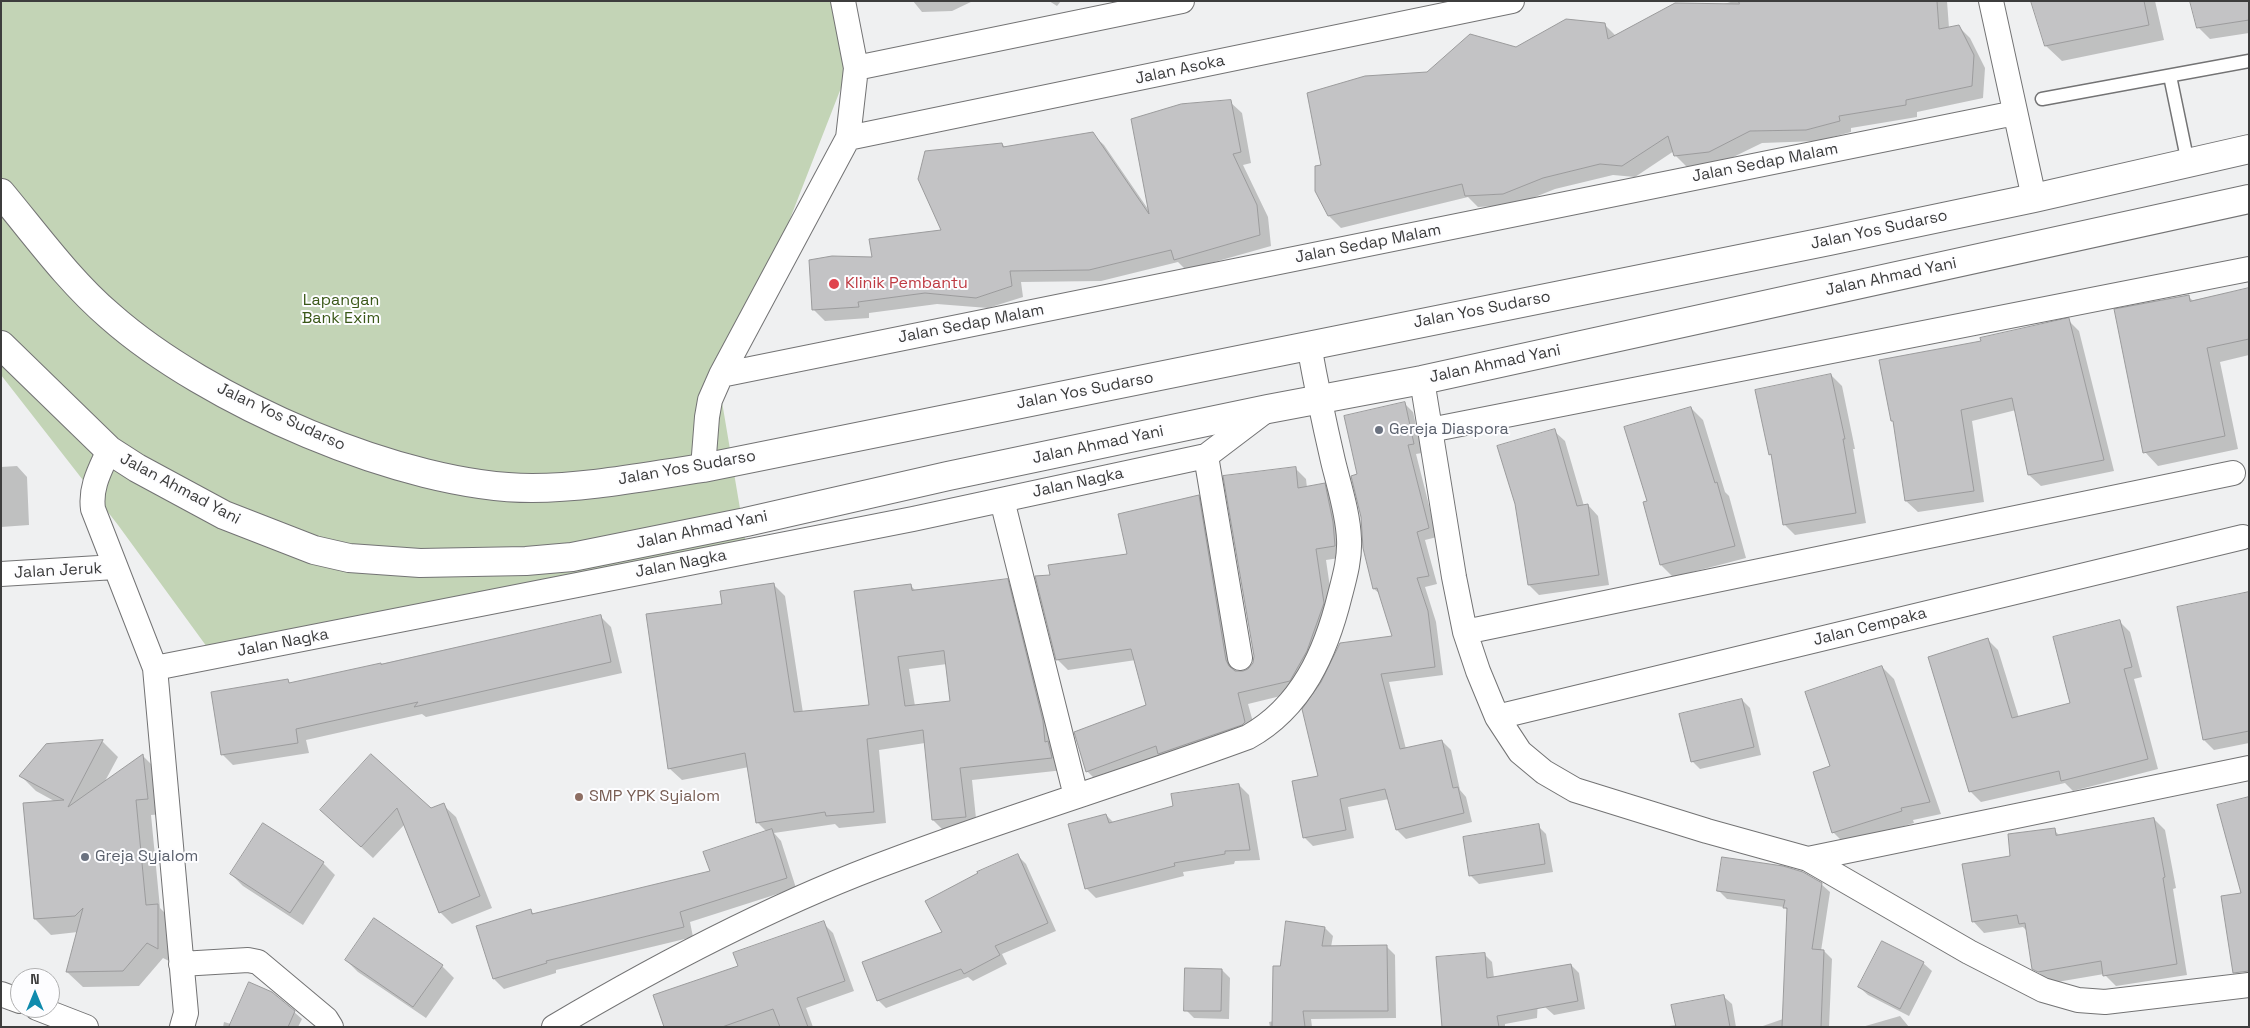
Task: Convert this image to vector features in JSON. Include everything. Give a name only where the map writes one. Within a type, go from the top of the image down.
[{"type":"highway","name":"Jalan Yos Sudarso","points":[[1,193],[85,292],[111,317],[148,346],[194,376],[249,405],[366,456],[475,483],[531,488],[589,484],[703,468],[2034,198],[2249,149]]},
{"type":"highway","name":"Jalan Ahmad Yani","points":[[1,345],[109,450],[224,515],[314,550],[370,561],[420,563],[526,561],[572,557],[746,522],[948,476],[1422,380],[2249,199]]},
{"type":"street","points":[[703,468],[710,400],[721,375],[848,138],[856,68],[843,1]]},
{"type":"street","points":[[856,68],[1182,1]]},
{"type":"street","name":"Jalan Asoka","points":[[848,138],[1512,1]]},
{"type":"street","points":[[1991,1],[2034,198]]},
{"type":"street","name":"Jalan Sedap Malam","points":[[721,375],[2016,113]]},
{"type":"street","points":[[1430,430],[2249,269]]},
{"type":"street","points":[[554,1027],[630,982],[780,908],[892,860],[1076,796],[1181,762],[1248,737],[1276,718],[1290,704],[1306,682],[1321,654],[1333,623],[1349,558],[1347,518],[1318,400],[1309,345]]},
{"type":"street","points":[[1422,380],[1454,577],[1465,632],[1478,671],[1497,717],[1520,752],[1544,772],[1575,790],[1706,831],[1808,859],[1968,952],[2044,990],[2078,1000],[2105,1002],[2249,985]]},
{"type":"street","points":[[1240,658],[1206,456],[1268,410]]},
{"type":"street","points":[[109,450],[95,481],[91,496],[93,509],[155,668],[186,1013],[182,1027]]},
{"type":"street","name":"Jalan Nagka","points":[[155,668],[913,519],[1206,456]]},
{"type":"street","points":[[1465,632],[2233,473]]},
{"type":"street","points":[[1002,500],[1076,796]]},
{"type":"street","name":"Jalan Cempaka","points":[[1497,717],[2243,537]]},
{"type":"street","name":"Jalan Jeruk","points":[[1,574],[115,568]]},
{"type":"street","points":[[1808,859],[2249,768]]},
{"type":"street","points":[[181,964],[248,960],[258,962],[326,1019],[332,1027]]},
{"type":"street","points":[[60,1017],[86,1027]]},
{"type":"lane","points":[[2042,100],[2249,61]]},
{"type":"lane","points":[[2170,76],[2188,163]]},
{"type":"green space","name":"Lapangan Bank Exim","points":[[1,1],[836,1],[848,70],[721,396],[748,556],[207,647],[118,525],[1,375]]},
{"type":"building","points":[[1739,1],[1937,1],[1939,29],[1959,25],[1974,55],[1972,86],[1906,100],[1906,105],[1839,116],[1840,121],[1806,130],[1750,131],[1709,152],[1674,156],[1668,136],[1622,166],[1600,164],[1543,178],[1503,194],[1465,196],[1462,184],[1328,216],[1315,191],[1315,166],[1321,165],[1307,93],[1365,76],[1427,72],[1470,34],[1516,47],[1566,19],[1605,23],[1608,39],[1675,3],[1739,4]]},
{"type":"building","points":[[2031,1],[2144,1],[2149,25],[2045,46]]},
{"type":"building","points":[[2190,1],[2249,1],[2249,20],[2197,28]]},
{"type":"building","points":[[1231,100],[1241,152],[1233,154],[1257,205],[1260,235],[1174,260],[1171,250],[1089,270],[1010,271],[1012,286],[976,298],[925,293],[858,302],[859,307],[812,310],[809,260],[832,256],[872,257],[869,239],[941,230],[918,179],[925,151],[1002,143],[1003,147],[1093,132],[1149,214],[1131,119],[1181,104]]},
{"type":"building","points":[[2249,288],[2249,339],[2207,348],[2225,436],[2143,453],[2114,309],[2189,295],[2190,301]]},
{"type":"building","points":[[2069,318],[2104,460],[2028,475],[2012,398],[1961,410],[1974,491],[1905,501],[1893,421],[1891,421],[1879,360],[1981,341],[1980,338]]},
{"type":"building","points":[[1831,374],[1845,439],[1843,439],[1856,513],[1783,525],[1771,454],[1769,455],[1755,390]]},
{"type":"building","points":[[1405,402],[1414,444],[1408,445],[1429,528],[1417,532],[1429,576],[1417,578],[1428,611],[1435,667],[1381,674],[1400,749],[1442,740],[1453,788],[1458,787],[1464,813],[1396,830],[1385,789],[1340,799],[1346,830],[1303,838],[1292,781],[1318,776],[1302,709],[1321,682],[1340,643],[1392,636],[1377,588],[1373,589],[1363,548],[1361,517],[1351,476],[1357,474],[1344,416]]},
{"type":"building","points":[[1691,407],[1715,483],[1717,482],[1735,546],[1660,565],[1643,502],[1647,501],[1624,427]]},
{"type":"building","points":[[1555,429],[1577,506],[1588,504],[1599,575],[1528,585],[1515,504],[1497,446]]},
{"type":"building","points":[[1296,467],[1298,488],[1325,483],[1333,522],[1335,546],[1316,549],[1324,603],[1307,651],[1290,681],[1238,693],[1245,722],[1242,725],[1158,754],[1156,746],[1086,772],[1074,732],[1146,705],[1131,649],[1056,660],[1035,576],[1050,575],[1048,565],[1127,554],[1118,514],[1199,495],[1226,660],[1235,671],[1248,669],[1253,663],[1254,656],[1223,476]]},
{"type":"building","points":[[1008,579],[1043,721],[1045,742],[1048,741],[1052,758],[960,768],[966,817],[932,820],[923,730],[867,739],[874,812],[826,816],[825,812],[756,823],[745,753],[668,769],[646,614],[722,604],[720,591],[774,583],[794,712],[869,705],[854,591],[911,584],[912,590]],"holes":[[[944,651],[950,701],[905,706],[898,657]]]},
{"type":"building","points":[[2249,592],[2249,731],[2203,740],[2177,607]]},
{"type":"building","points":[[601,615],[611,662],[414,707],[418,702],[296,729],[298,743],[221,755],[211,692],[288,679],[289,683]]},
{"type":"building","points":[[2120,620],[2132,667],[2124,669],[2148,759],[2061,781],[2059,771],[1969,792],[1928,657],[1988,638],[2012,718],[2070,703],[2053,637]]},
{"type":"building","points":[[1882,666],[1930,802],[1901,808],[1902,811],[1832,833],[1813,772],[1830,766],[1805,692]]},
{"type":"building","points":[[1742,699],[1754,747],[1691,762],[1679,714]]},
{"type":"building","name":"Greja Syialom","points":[[103,740],[68,807],[143,754],[148,799],[136,800],[146,905],[158,904],[158,949],[147,943],[123,971],[66,972],[83,908],[75,916],[34,919],[23,803],[64,800],[19,776],[46,744]]},
{"type":"building","points":[[371,754],[431,808],[444,803],[480,896],[439,913],[397,808],[361,847],[320,810]]},
{"type":"building","points":[[1239,784],[1250,850],[1225,851],[1225,854],[1174,863],[1175,866],[1085,889],[1068,824],[1106,814],[1109,823],[1173,806],[1171,794]]},
{"type":"building","points":[[2249,797],[2249,971],[2233,973],[2221,896],[2241,893],[2217,805]]},
{"type":"building","points":[[2154,818],[2165,877],[2163,878],[2177,964],[2103,976],[2101,961],[2038,972],[2032,969],[2025,923],[2019,924],[2017,915],[1972,922],[1962,864],[2010,856],[2008,834],[2055,828],[2056,835]]},
{"type":"building","points":[[263,823],[324,862],[290,913],[230,874]]},
{"type":"building","points":[[1539,824],[1545,864],[1469,876],[1463,837]]},
{"type":"building","points":[[772,829],[787,878],[680,912],[684,927],[546,961],[547,963],[493,979],[476,926],[531,909],[532,914],[710,871],[703,852]]},
{"type":"building","points":[[1018,854],[1048,923],[995,946],[1000,955],[964,974],[961,969],[877,1001],[862,962],[942,932],[925,901],[977,872]]},
{"type":"building","points":[[1722,857],[1783,866],[1803,872],[1822,883],[1812,949],[1824,950],[1821,1027],[1782,1027],[1787,908],[1783,908],[1785,900],[1717,891]]},
{"type":"building","points":[[374,918],[443,965],[413,1007],[345,960]]},
{"type":"building","points":[[824,921],[845,981],[797,998],[808,1027],[780,1027],[773,1009],[722,1027],[664,1027],[653,995],[738,966],[733,953]]},
{"type":"building","points":[[1286,921],[1325,927],[1322,946],[1387,945],[1388,1011],[1303,1011],[1305,1027],[1272,1027],[1273,966],[1280,966]]},
{"type":"building","points":[[1882,941],[1924,962],[1900,1009],[1858,987]]},
{"type":"building","points":[[1485,953],[1487,978],[1571,964],[1578,1001],[1497,1016],[1499,1027],[1442,1027],[1436,957]]},
{"type":"building","points":[[1185,968],[1222,969],[1221,1011],[1184,1011]]},
{"type":"building","points":[[249,982],[272,992],[295,1011],[288,1027],[229,1027]]},
{"type":"building","points":[[1724,995],[1730,1027],[1676,1027],[1671,1005]]},
{"type":"place","name":"Klinik Pembantu","points":[[834,284]]},
{"type":"place","name":"Gereja Diaspora","points":[[1379,430]]},
{"type":"place","name":"SMP YPK Syialom","points":[[579,797]]},
{"type":"place","name":"Greja Syialom","points":[[85,857]]}]
